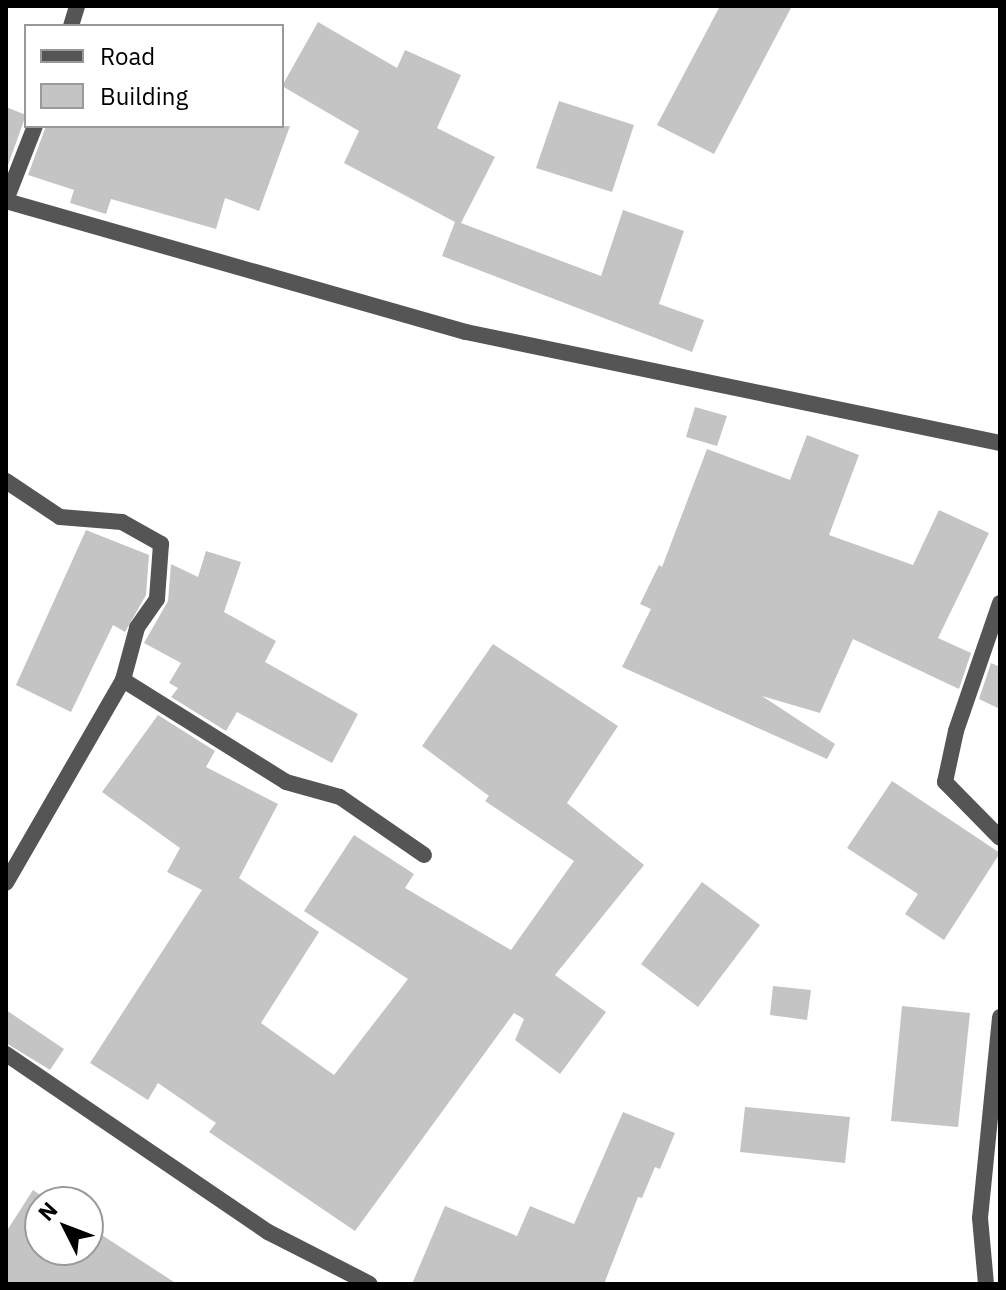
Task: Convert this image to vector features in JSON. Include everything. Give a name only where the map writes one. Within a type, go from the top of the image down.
[{"type":"street","points":[[34,128],[6,201],[466,332],[1000,443]]},
{"type":"street","points":[[6,481],[60,517],[122,522],[161,544],[157,599],[137,628],[123,680],[6,883]]},
{"type":"street","points":[[1000,603],[956,731],[945,782],[1000,838]]},
{"type":"street","points":[[123,680],[286,782],[340,797],[424,855]]},
{"type":"street","points":[[986,1284],[980,1218],[1000,1017]]},
{"type":"street","points":[[6,1054],[268,1232],[370,1284]]},
{"type":"building","points":[[720,6],[792,6],[714,154],[657,125]]},
{"type":"building","points":[[318,22],[397,68],[405,50],[461,75],[437,128],[495,157],[461,223],[601,276],[623,210],[684,231],[659,304],[704,320],[692,352],[442,256],[455,222],[344,163],[359,131],[284,87]]},
{"type":"building","points":[[559,101],[634,125],[612,192],[536,168]]},
{"type":"building","points":[[6,107],[24,114],[24,121],[6,168]]},
{"type":"building","points":[[290,126],[259,211],[225,198],[216,229],[111,199],[106,214],[70,203],[74,190],[28,175],[45,128]]},
{"type":"building","points":[[695,407],[727,416],[717,446],[686,437]]},
{"type":"building","points":[[807,435],[859,455],[829,535],[913,565],[939,510],[989,533],[938,638],[971,653],[959,689],[853,639],[820,713],[762,696],[835,744],[827,759],[622,667],[651,609],[640,604],[659,565],[662,567],[707,449],[790,480]]},
{"type":"building","points":[[86,530],[149,555],[146,595],[125,632],[113,625],[71,712],[16,685]]},
{"type":"building","points":[[206,551],[241,562],[224,612],[276,641],[265,662],[358,714],[332,763],[237,712],[226,731],[171,697],[178,688],[169,683],[181,663],[144,643],[168,601],[171,564],[198,577]]},
{"type":"building","points":[[493,644],[618,726],[567,803],[644,865],[555,975],[606,1012],[560,1074],[515,1040],[524,1019],[514,1013],[355,1231],[209,1132],[216,1123],[158,1083],[148,1100],[90,1063],[202,890],[167,872],[180,848],[102,792],[158,715],[215,751],[206,767],[278,804],[239,878],[319,932],[261,1023],[334,1075],[408,979],[304,911],[354,835],[414,874],[405,888],[511,950],[574,861],[485,801],[489,796],[422,746]]},
{"type":"building","points":[[991,663],[1000,667],[1000,709],[979,699]]},
{"type":"building","points":[[892,781],[1000,853],[944,940],[905,914],[918,894],[847,848]]},
{"type":"building","points":[[702,882],[760,925],[698,1007],[641,964]]},
{"type":"building","points":[[773,986],[811,990],[807,1020],[770,1015]]},
{"type":"building","points":[[902,1006],[970,1013],[958,1127],[891,1121]]},
{"type":"building","points":[[6,1010],[64,1049],[50,1070],[6,1043]]},
{"type":"building","points":[[745,1107],[850,1117],[845,1163],[740,1152]]},
{"type":"building","points":[[623,1112],[675,1133],[660,1169],[655,1167],[642,1198],[638,1197],[604,1284],[412,1284],[445,1206],[517,1236],[530,1206],[574,1224]]},
{"type":"building","points":[[24,1204],[24,1266],[104,1266],[104,1236],[177,1284],[6,1284],[6,1232]]}]
